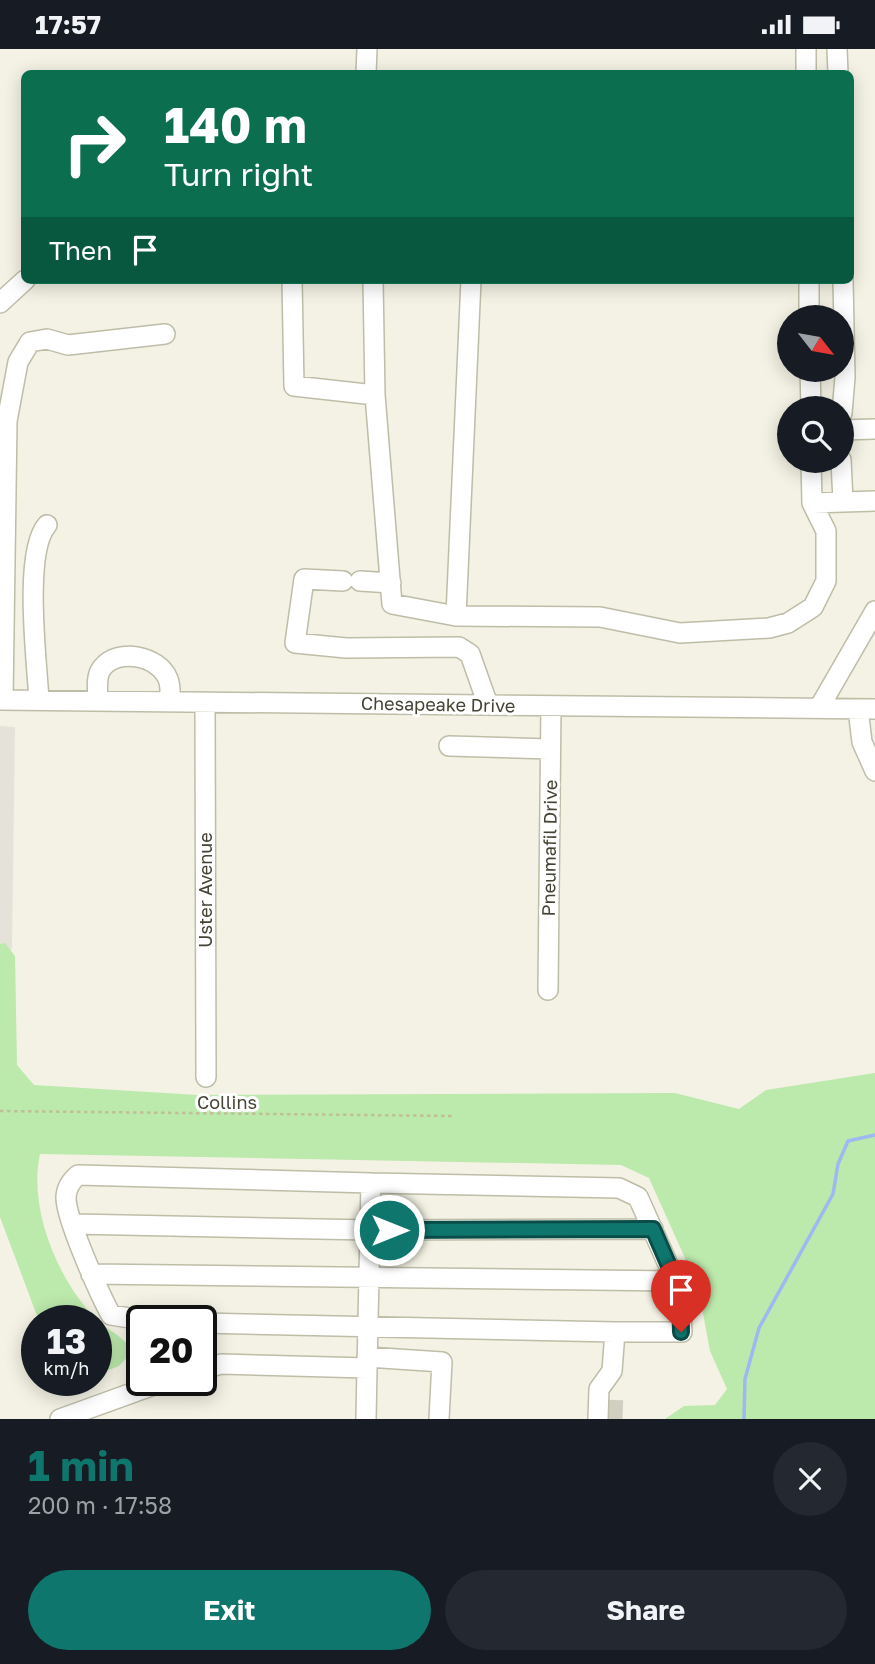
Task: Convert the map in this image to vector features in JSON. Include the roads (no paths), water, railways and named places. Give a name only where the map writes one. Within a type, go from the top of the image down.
[{"type":"street","points":[[366,70],[368,49]]},
{"type":"street","points":[[806,49],[806,70]]},
{"type":"street","points":[[837,49],[838,70]]},
{"type":"street","points":[[0,303],[21,284]]},
{"type":"street","points":[[292,284],[294,386],[375,395]]},
{"type":"street","points":[[373,284],[375,395],[392,604],[456,616],[600,617],[680,633],[769,628],[788,623],[813,607],[826,581],[826,531],[812,503],[811,473]]},
{"type":"street","points":[[456,616],[471,284]]},
{"type":"street","points":[[809,284],[809,305]]},
{"type":"street","points":[[843,284],[843,396]]},
{"type":"street","points":[[1,700],[7,421],[18,362],[30,342],[47,339],[68,345],[165,334]]},
{"type":"street","points":[[854,430],[875,429]]},
{"type":"street","points":[[842,473],[843,502]]},
{"type":"street","points":[[812,503],[875,501]]},
{"type":"street","points":[[39,700],[33,635],[35,569],[39,541],[47,525]]},
{"type":"street","points":[[391,583],[304,579],[295,643],[346,648],[459,647],[470,654],[488,705]]},
{"type":"street","points":[[819,708],[875,611]]},
{"type":"street","points":[[98,701],[97,683],[102,668],[114,659],[137,657],[148,659],[164,672],[169,681],[170,702]]},
{"type":"street","name":"Chesapeake Drive","points":[[1,700],[867,709]]},
{"type":"street","name":"Uster Avenue","points":[[205,702],[206,1077]]},
{"type":"street","name":"Pneumafil Drive","points":[[548,990],[551,706]]},
{"type":"street","points":[[867,709],[862,742],[875,771]]},
{"type":"street","points":[[449,746],[550,750]]},
{"type":"street","points":[[126,1317],[111,1315],[91,1274],[74,1224],[66,1199],[70,1183],[78,1175],[619,1188],[638,1197],[680,1291],[681,1332],[217,1323]]},
{"type":"street","points":[[366,1419],[371,1183]]},
{"type":"street","points":[[74,1224],[369,1230],[653,1229]]},
{"type":"street","points":[[91,1274],[676,1281]]},
{"type":"street","points":[[614,1391],[612,1371],[615,1332]]},
{"type":"street","points":[[217,1365],[442,1362],[439,1419]]},
{"type":"street","points":[[598,1419],[599,1389],[612,1371]]},
{"type":"street","points":[[60,1419],[126,1395]]},
{"type":"waterway","points":[[744,1419],[745,1379],[759,1328],[833,1194],[838,1164],[848,1141],[875,1135]]},
{"type":"tunnel","points":[[613,1419],[614,1391]]}]
